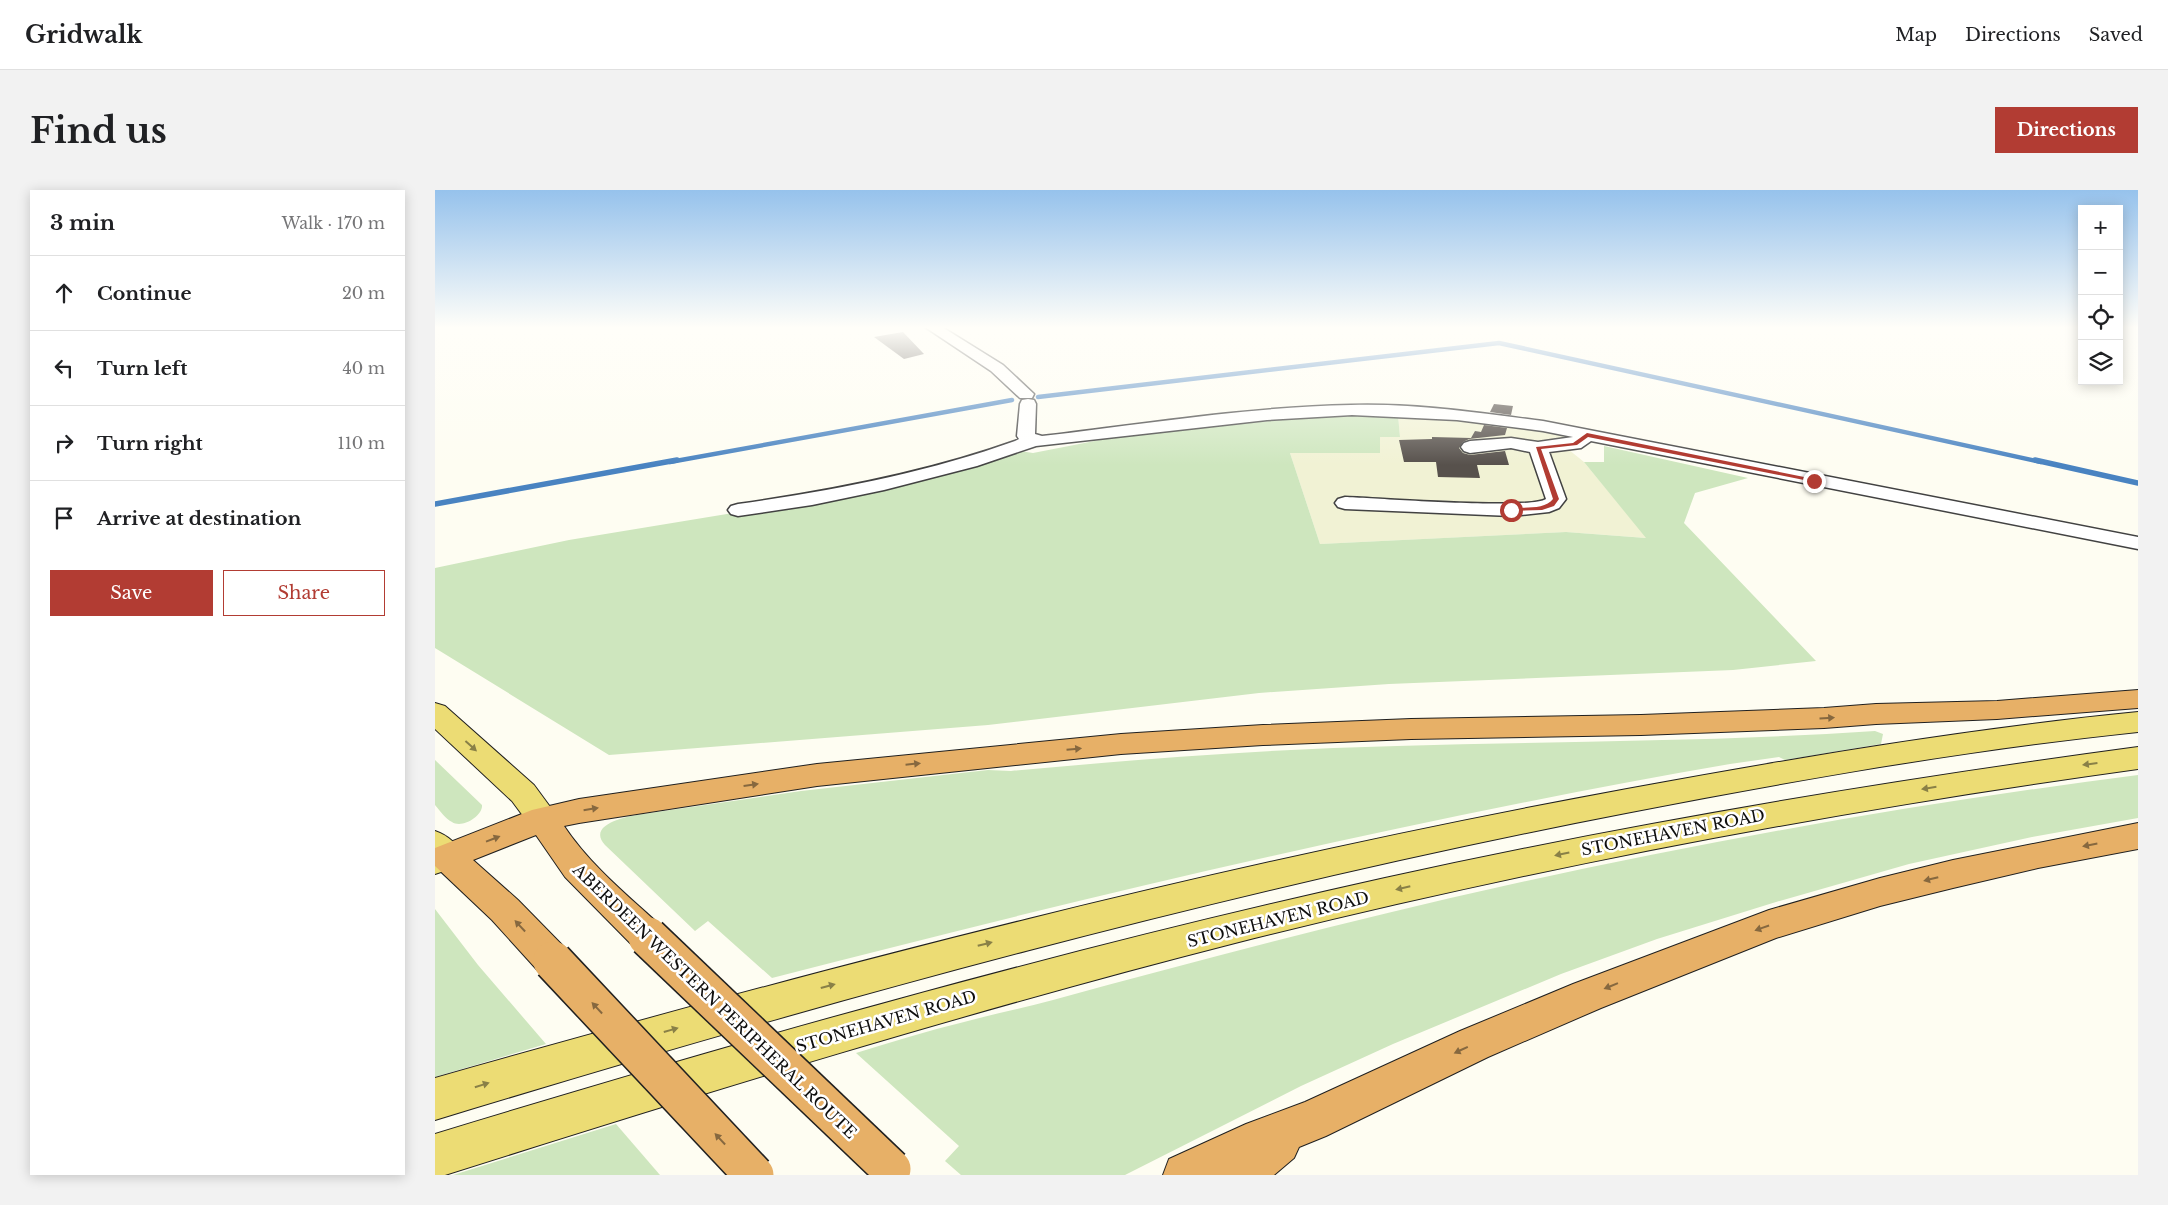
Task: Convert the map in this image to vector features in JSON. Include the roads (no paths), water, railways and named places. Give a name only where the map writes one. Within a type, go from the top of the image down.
[{"type":"highway","points":[[1876,714],[1977,702],[2138,688]]},
{"type":"highway","points":[[439,854],[543,819],[579,811],[817,775],[1121,744],[1263,735],[1411,729],[1641,726],[1997,710],[2138,699]]},
{"type":"highway","name":"ABERDEEN WESTERN PERIPHERAL ROUTE","points":[[543,819],[567,858],[894,1172]]},
{"type":"highway","points":[[1185,1175],[1261,1139],[1311,1121],[1474,1044],[1587,996],[1769,925],[1862,897],[1953,874],[2038,855],[2138,836]]},
{"type":"highway","points":[[439,854],[505,910],[753,1175]]},
{"type":"highway","points":[[1238,1175],[1273,1147],[1311,1121]]},
{"type":"main road","points":[[435,713],[523,793],[543,819]]},
{"type":"main road","points":[[435,1100],[618,1045],[923,960],[1122,909],[1438,836],[1739,780],[1924,750],[2095,726],[2138,722]]},
{"type":"main road","name":"STONEHAVEN ROAD","points":[[435,1156],[608,1102],[943,1004],[1259,922],[1407,887],[1732,820],[1982,779],[2138,758]]},
{"type":"street","points":[[1002,373],[1027,399],[1025,433],[1033,440]]},
{"type":"street","points":[[738,510],[839,494],[888,483],[981,458],[1033,440],[1047,441],[1267,415],[1352,410],[1457,415],[1535,425],[2138,543]]},
{"type":"street","points":[[1470,447],[1511,443],[1538,448],[1575,444],[1587,435]]},
{"type":"street","points":[[1345,503],[1511,510],[1542,508],[1552,504],[1556,499],[1538,448]]},
{"type":"waterway","points":[[1038,397],[1243,373]]},
{"type":"waterway","points":[[1635,373],[2041,462]]},
{"type":"waterway","points":[[670,462],[1012,400]]},
{"type":"waterway","points":[[435,504],[677,460]]},
{"type":"waterway","points":[[2035,460],[2138,483]]}]
